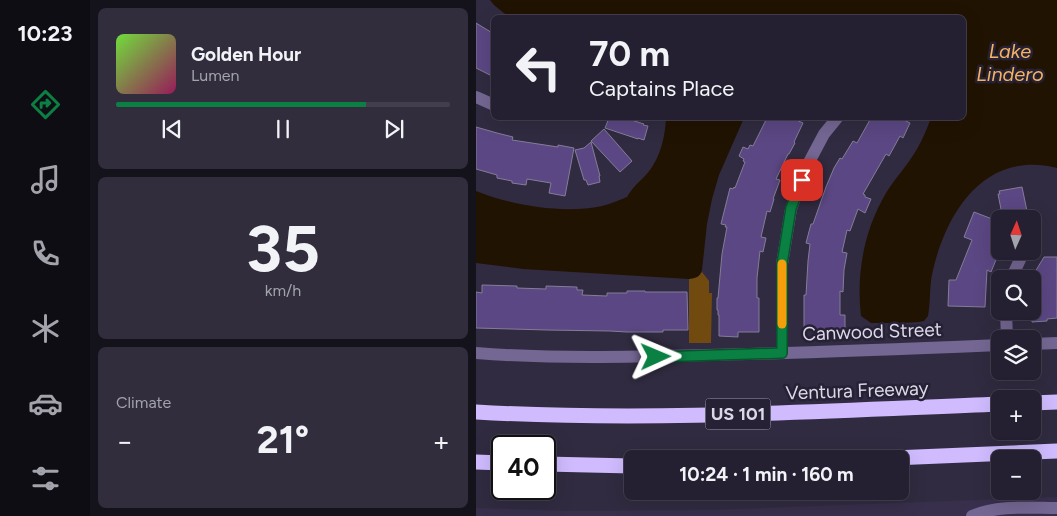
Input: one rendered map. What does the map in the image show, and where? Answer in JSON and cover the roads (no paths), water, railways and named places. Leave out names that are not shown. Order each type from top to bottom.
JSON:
[{"type":"highway","points":[[1041,403],[1057,402]]},
{"type":"highway","name":"Ventura Freeway","points":[[476,412],[538,416],[676,416],[991,404]]},
{"type":"highway","points":[[909,457],[1057,451]]},
{"type":"highway","points":[[476,462],[491,463]]},
{"type":"highway","points":[[556,464],[624,466]]},
{"type":"street","points":[[476,98],[491,104]]},
{"type":"street","points":[[782,353],[782,264],[791,208],[807,166],[824,134],[835,120]]},
{"type":"street","points":[[1041,344],[1057,343]]},
{"type":"street","name":"Canwood Street","points":[[476,353],[513,356],[629,357],[991,345]]},
{"type":"street","points":[[972,516],[988,510],[1008,508],[1057,508]]},
{"type":"water","name":"Lake Lindero","points":[[490,0],[1057,0],[1057,168],[1032,165],[1010,168],[990,177],[974,190],[948,226],[939,248],[930,287],[928,316],[924,321],[919,322],[871,323],[861,316],[860,284],[863,253],[878,207],[890,187],[910,161],[930,120],[966,120],[966,15],[506,15]]},
{"type":"water","points":[[666,120],[743,120],[719,175],[712,199],[702,270],[699,276],[689,279],[523,269],[476,263],[476,191],[506,201],[538,207],[571,209],[602,206],[627,197],[645,176],[658,156]]}]
